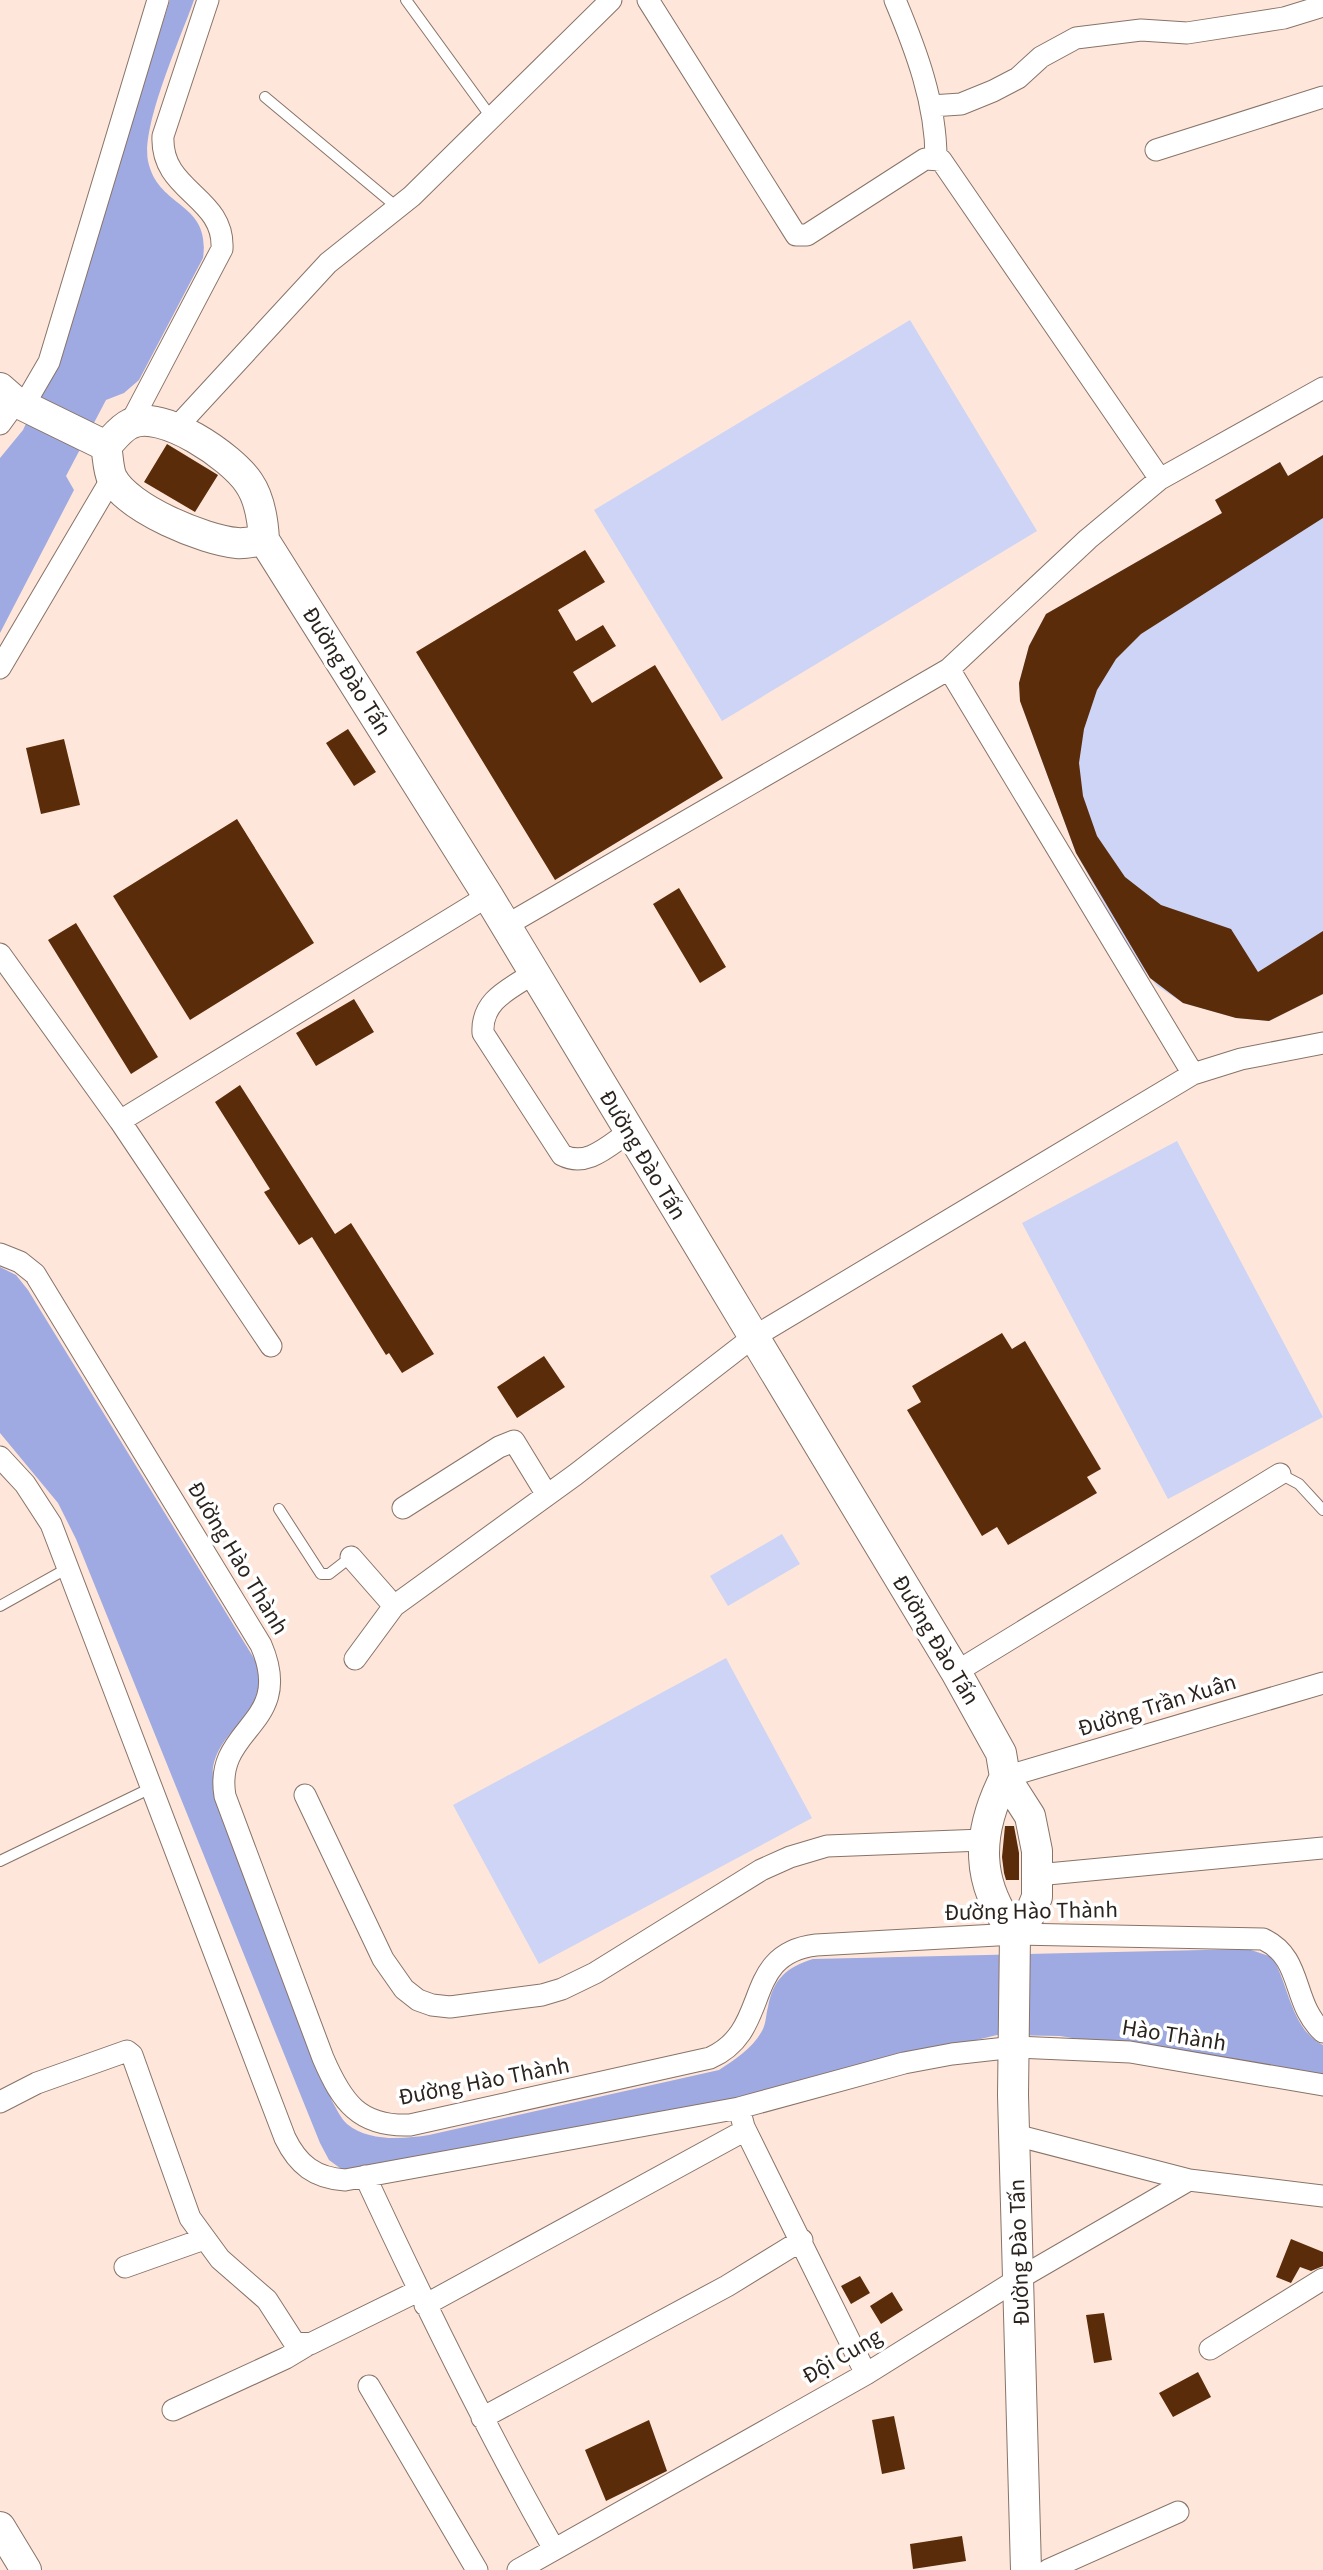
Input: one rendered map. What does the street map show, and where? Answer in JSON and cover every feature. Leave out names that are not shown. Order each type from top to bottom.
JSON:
[{"type":"street","points":[[158,0],[49,362],[14,405],[99,442],[112,478],[130,498],[185,528],[211,538],[239,543],[264,540]]},
{"type":"street","points":[[99,442],[130,424],[222,249],[222,238],[214,216],[174,178],[162,152],[163,136],[208,0]]},
{"type":"street","points":[[176,428],[328,263],[398,208],[611,0]]},
{"type":"street","points":[[648,0],[796,235],[807,234],[925,159],[936,158],[945,164],[1160,479]]},
{"type":"street","points":[[895,0],[921,66],[931,106],[936,158]]},
{"type":"street","points":[[931,106],[961,104],[993,92],[1018,78],[1041,57],[1076,38],[1141,30],[1187,33],[1284,18],[1323,6]]},
{"type":"street","points":[[1156,150],[1323,97]]},
{"type":"street","points":[[505,926],[949,669],[1088,539],[1160,479],[1323,388]]},
{"type":"street","name":"Đường Đào Tấn","points":[[130,424],[154,419],[176,428],[232,463],[251,485],[263,517],[264,540],[488,896],[752,1338],[956,1672],[1001,1753],[1005,1777],[1030,1816],[1037,1851],[1037,1897],[1015,1940],[1016,2135],[1026,2570]]},
{"type":"street","points":[[0,668],[112,478]]},
{"type":"street","points":[[949,669],[1193,1074]]},
{"type":"street","points":[[120,1121],[488,896]]},
{"type":"street","points":[[0,954],[120,1121],[271,1346]]},
{"type":"street","points":[[534,973],[492,1001],[482,1018],[483,1033],[562,1156],[572,1161],[586,1161],[629,1132]]},
{"type":"street","points":[[355,1658],[394,1606],[547,1495],[752,1338],[1193,1074],[1241,1059],[1323,1043]]},
{"type":"street","name":"Đường Hào Thành","points":[[0,1254],[20,1262],[35,1274],[265,1654],[272,1679],[270,1697],[223,1767],[225,1797],[323,2058],[342,2095],[354,2111],[375,2122],[410,2125],[697,2063],[721,2054],[743,2034],[764,1977],[777,1962],[794,1950],[816,1945],[1015,1940],[1263,1939],[1279,1946],[1288,1959],[1306,2009],[1323,2032]]},
{"type":"street","points":[[403,1508],[499,1447],[514,1441],[547,1495]]},
{"type":"street","points":[[0,1457],[44,1510],[291,2151],[299,2161],[318,2175],[345,2180],[741,2118]]},
{"type":"street","points":[[956,1672],[1279,1474]]},
{"type":"street","points":[[351,1557],[394,1606]]},
{"type":"street","name":"Đường Trần Xuân","points":[[1005,1777],[1323,1683]]},
{"type":"street","points":[[1005,1777],[993,1802],[983,1840],[988,1887],[998,1913],[1015,1940]]},
{"type":"street","points":[[305,1795],[393,1974],[418,2000],[450,2007],[542,1995],[579,1982],[761,1870],[809,1850],[827,1846],[983,1840]]},
{"type":"street","points":[[1037,1875],[1323,1848]]},
{"type":"street","name":"Hào Thành","points":[[741,2118],[904,2063],[1015,2041],[1130,2052],[1323,2085]]},
{"type":"street","points":[[0,2102],[37,2083],[127,2051],[132,2055],[184,2204],[204,2239],[220,2259],[267,2300],[294,2342],[306,2346]]},
{"type":"street","points":[[741,2118],[866,2374]]},
{"type":"street","points":[[173,2410],[286,2358],[306,2346],[421,2298],[740,2133],[741,2118]]},
{"type":"street","points":[[1016,2135],[1189,2180],[1317,2199]]},
{"type":"street","points":[[365,2176],[421,2298],[482,2418],[554,2549]]},
{"type":"street","name":"Đội Cung","points":[[518,2570],[866,2374],[1020,2278],[1189,2180]]},
{"type":"street","points":[[125,2267],[204,2239]]},
{"type":"street","points":[[482,2418],[727,2286],[802,2240]]},
{"type":"street","points":[[1210,2349],[1323,2279]]},
{"type":"street","points":[[369,2386],[477,2570]]},
{"type":"street","points":[[1048,2570],[1178,2512]]},
{"type":"street","points":[[0,2527],[26,2570]]},
{"type":"lane","points":[[406,0],[491,117]]},
{"type":"lane","points":[[265,97],[398,208]]},
{"type":"lane","points":[[1279,1474],[1299,1484],[1323,1510]]},
{"type":"lane","points":[[279,1509],[321,1574],[329,1574],[351,1557]]},
{"type":"lane","points":[[0,1606],[68,1568]]},
{"type":"lane","points":[[0,1861],[151,1788]]},
{"type":"shaded area","points":[[910,320],[1037,531],[722,721],[594,510]]},
{"type":"shaded area","points":[[1323,455],[1323,994],[1269,1021],[1236,1018],[1183,1003],[1157,986],[1134,958],[1076,853],[1020,701],[1019,683],[1029,646],[1046,614],[1222,513],[1215,500],[1280,462],[1288,476]]},
{"type":"shaded area","points":[[1177,1141],[1323,1417],[1168,1499],[1022,1223]]},
{"type":"shaded area","points":[[782,1534],[800,1564],[728,1606],[710,1576]]},
{"type":"shaded area","points":[[726,1658],[812,1818],[539,1964],[453,1805]]},
{"type":"water","points":[[170,0],[194,0],[156,104],[147,146],[148,161],[162,188],[192,215],[199,226],[203,239],[203,258],[139,380],[124,393],[106,400],[66,476],[74,490],[0,633],[0,458],[23,430],[51,371]]},
{"type":"water","points":[[0,1267],[16,1275],[28,1290],[255,1660],[260,1678],[258,1692],[253,1705],[218,1752],[213,1767],[214,1789],[332,2101],[345,2122],[356,2130],[386,2138],[429,2135],[719,2070],[755,2041],[764,2027],[773,1989],[783,1976],[796,1966],[813,1959],[1248,1949],[1272,1957],[1297,2018],[1312,2038],[1323,2045],[1323,2079],[1060,2036],[997,2035],[737,2098],[344,2171],[329,2160],[320,2143],[76,1539],[58,1503],[0,1433]]},
{"type":"building","points":[[167,444],[218,475],[195,512],[144,482]]},
{"type":"building","points":[[1323,455],[1323,518],[1141,634],[1116,659],[1097,690],[1084,729],[1079,763],[1083,796],[1097,836],[1125,877],[1161,905],[1231,929],[1258,972],[1323,931],[1323,994],[1269,1021],[1236,1018],[1183,1003],[1150,978],[1076,853],[1020,701],[1019,683],[1029,646],[1046,614],[1222,513],[1215,500],[1280,462],[1288,476]]},
{"type":"building","points":[[585,550],[605,582],[558,610],[576,641],[603,625],[616,646],[573,672],[592,703],[655,665],[723,778],[555,880],[416,652]]},
{"type":"building","points":[[348,729],[376,772],[354,786],[326,743]]},
{"type":"building","points":[[64,739],[80,805],[41,814],[26,748]]},
{"type":"building","points":[[237,819],[314,943],[190,1020],[113,896]]},
{"type":"building","points":[[679,888],[726,967],[700,983],[653,904]]},
{"type":"building","points":[[76,923],[158,1057],[131,1074],[48,940]]},
{"type":"building","points":[[354,999],[374,1032],[316,1066],[296,1033]]},
{"type":"building","points":[[240,1085],[335,1234],[351,1223],[434,1354],[402,1373],[389,1353],[386,1355],[312,1237],[299,1245],[264,1192],[270,1189],[215,1102]]},
{"type":"building","points":[[1002,1333],[1012,1349],[1025,1341],[1101,1469],[1087,1477],[1097,1493],[1008,1545],[997,1527],[982,1536],[907,1410],[921,1402],[912,1386]]},
{"type":"building","points":[[544,1356],[565,1387],[517,1418],[497,1387]]},
{"type":"building","points":[[1005,1826],[1014,1826],[1019,1853],[1019,1880],[1006,1880],[1004,1873],[1002,1857]]},
{"type":"building","points":[[1291,2239],[1323,2252],[1323,2266],[1311,2271],[1300,2267],[1291,2283],[1276,2277]]},
{"type":"building","points":[[860,2276],[870,2293],[851,2304],[841,2286]]},
{"type":"building","points":[[892,2292],[903,2310],[881,2324],[870,2306]]},
{"type":"building","points":[[1104,2313],[1112,2360],[1094,2363],[1086,2315]]},
{"type":"building","points":[[1198,2372],[1211,2397],[1173,2417],[1159,2393]]},
{"type":"building","points":[[894,2416],[905,2469],[882,2474],[872,2420]]},
{"type":"building","points":[[649,2420],[667,2471],[606,2501],[585,2450]]},
{"type":"building","points":[[962,2536],[966,2561],[913,2569],[910,2544]]}]
